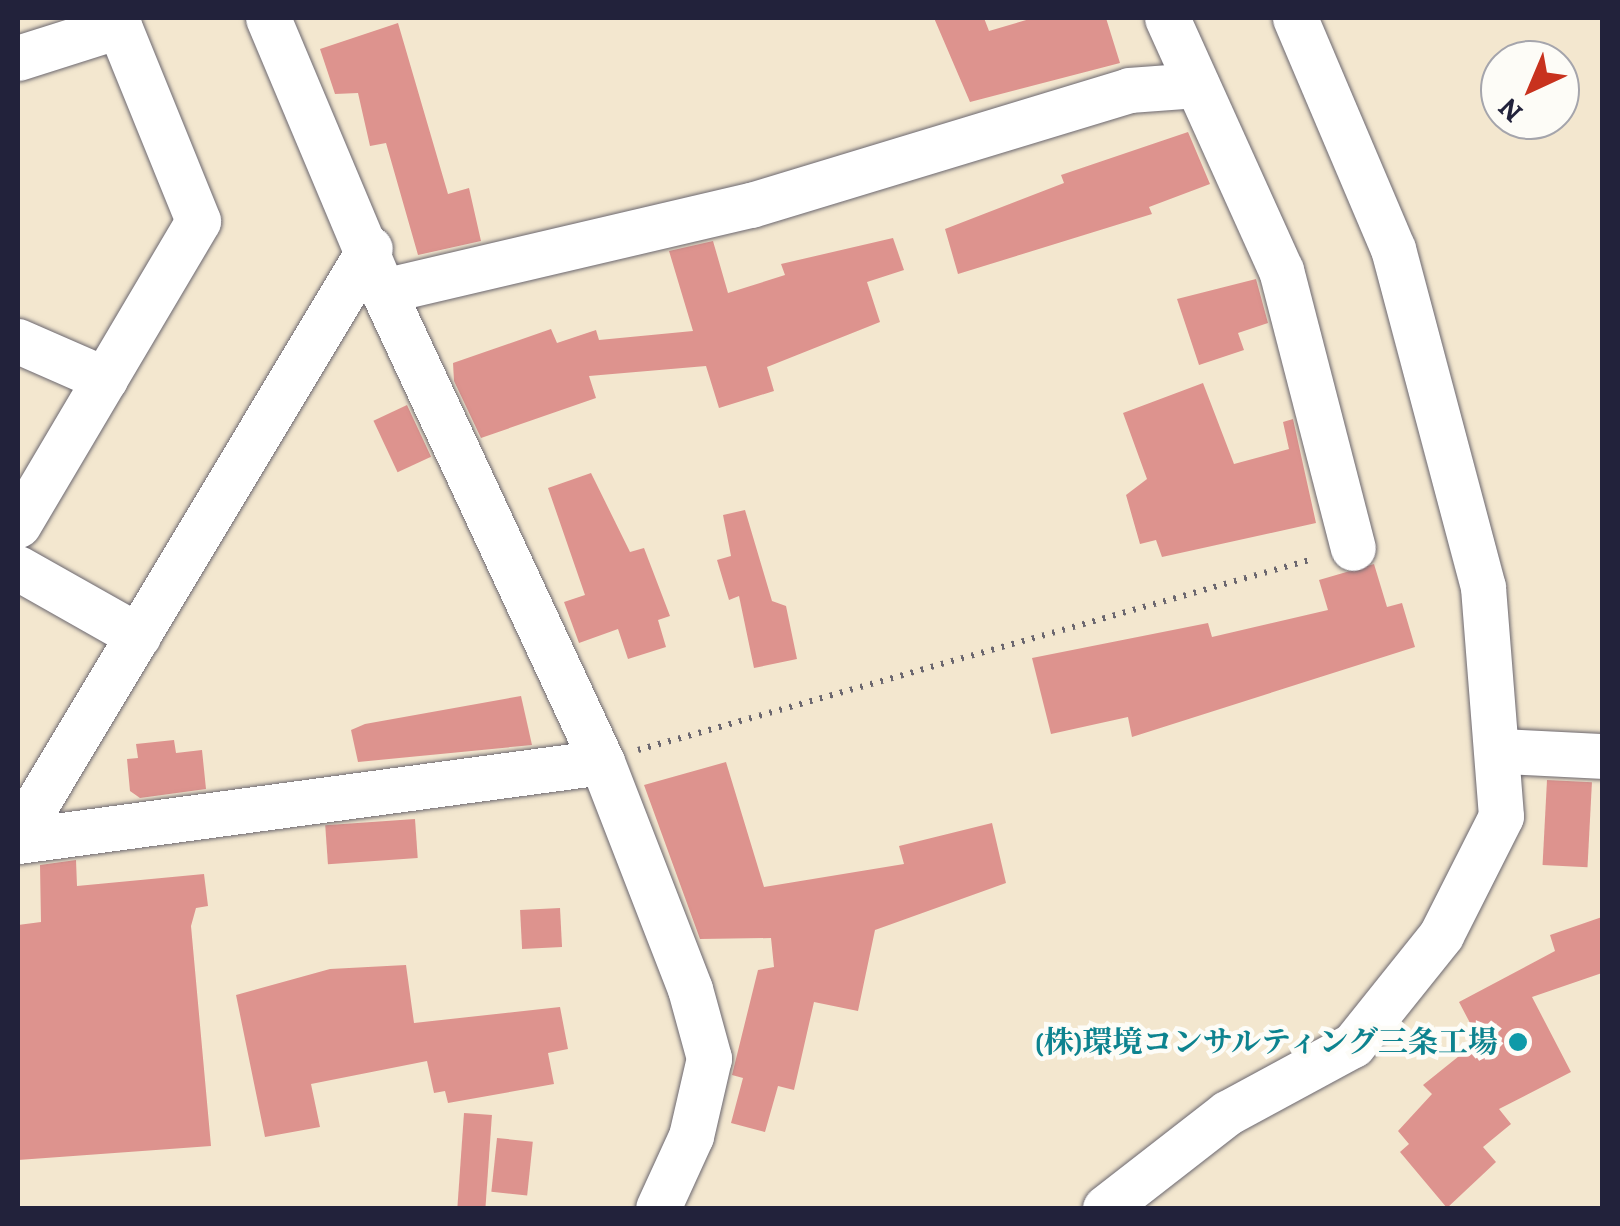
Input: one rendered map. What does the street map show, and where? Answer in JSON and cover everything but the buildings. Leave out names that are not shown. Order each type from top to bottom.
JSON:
[{"type":"street","points":[[268,18],[370,248],[382,291],[602,762],[709,1058],[691,1136],[658,1208]]},
{"type":"street","points":[[1167,18],[1281,270],[1353,548]]},
{"type":"street","points":[[1104,1208],[1227,1112],[1353,1045],[1449,918],[1501,816],[1503,751],[1484,586],[1393,250],[1295,18]]},
{"type":"street","points":[[18,58],[119,26],[198,221],[18,526]]},
{"type":"street","points":[[382,291],[751,205],[1129,90],[1196,86]]},
{"type":"street","points":[[18,838],[370,248]]},
{"type":"street","points":[[18,340],[105,379]]},
{"type":"street","points":[[18,568],[138,636]]},
{"type":"street","points":[[1503,751],[1602,756]]},
{"type":"street","points":[[18,838],[602,762]]},
{"type":"path","points":[[602,762],[1353,548]]},
{"type":"place","name":"(株)環境コンサルティング三条工場","points":[[1518,1042]]}]
